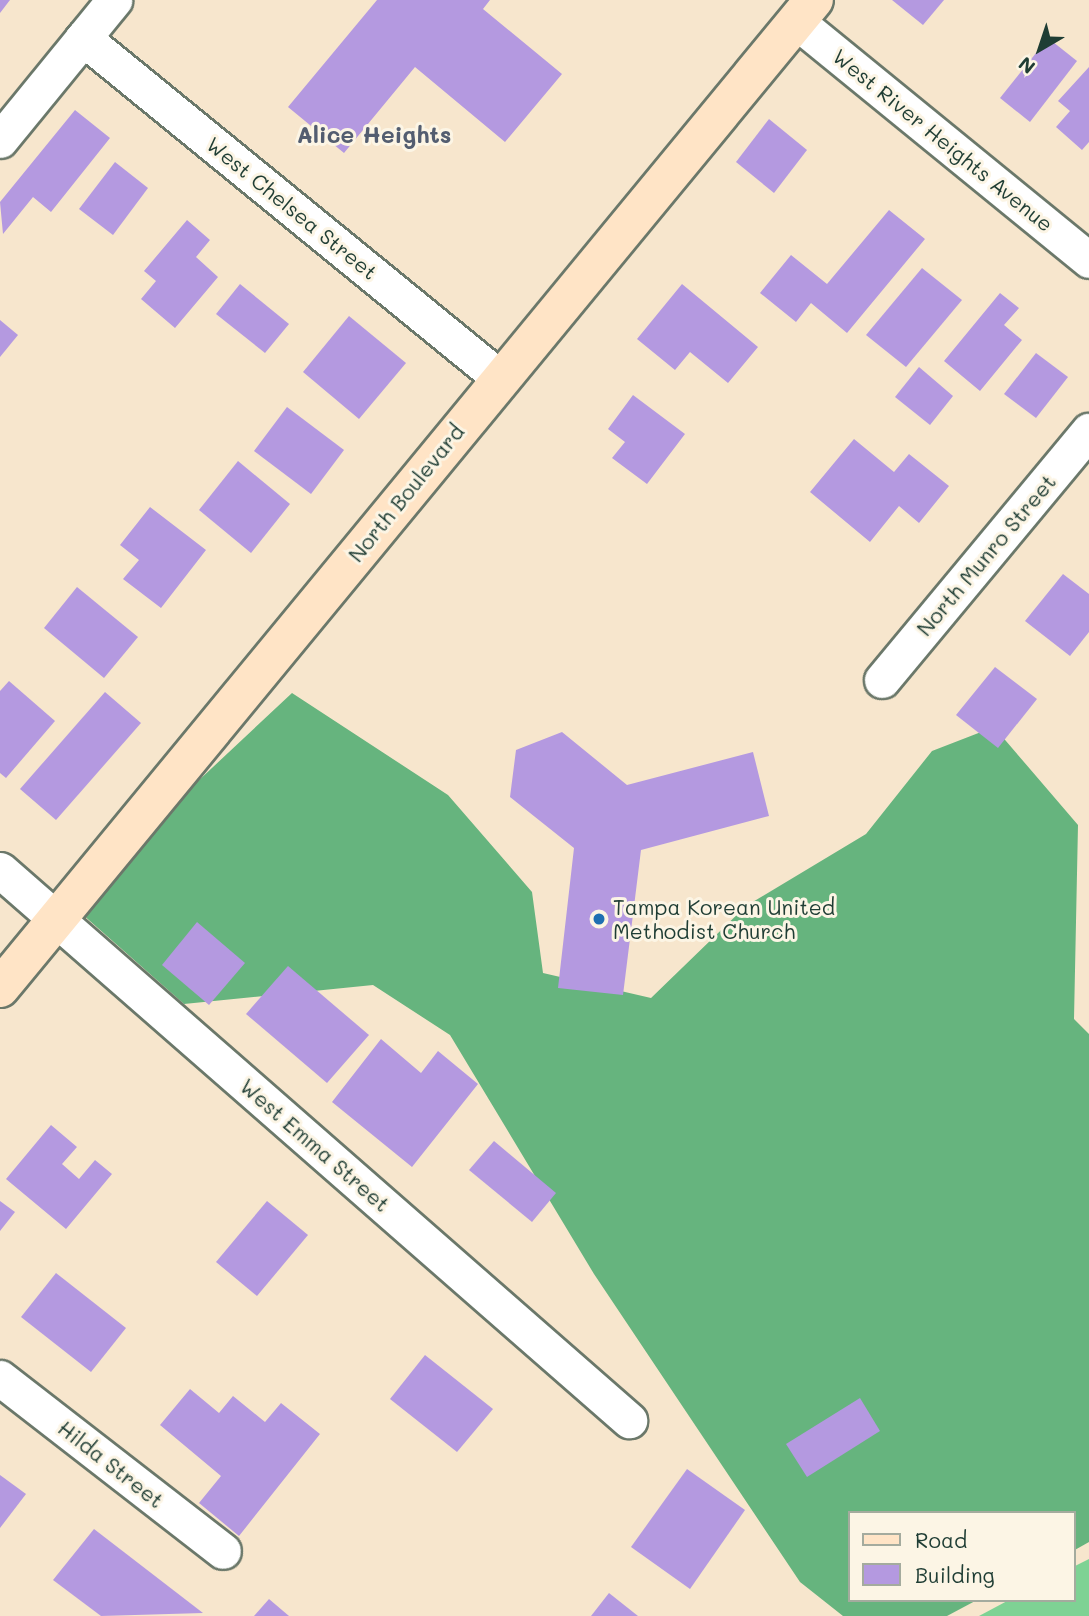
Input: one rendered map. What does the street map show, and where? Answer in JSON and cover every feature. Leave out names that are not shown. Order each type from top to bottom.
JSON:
[{"type":"street","points":[[0,141],[114,0]]},
{"type":"street","name":"West River Heights Avenue","points":[[805,11],[1089,260]]},
{"type":"street","name":"North Boulevard","points":[[0,988],[805,11]]},
{"type":"street","name":"West Chelsea Street","points":[[83,38],[500,379]]},
{"type":"street","name":"North Munro Street","points":[[882,680],[1089,431]]},
{"type":"street","name":"West Emma Street","points":[[0,870],[629,1420]]},
{"type":"street","name":"Hilda Street","points":[[0,1378],[223,1550]]},
{"type":"green space","points":[[292,693],[448,795],[532,892],[543,973],[651,998],[746,906],[866,834],[932,751],[994,727],[1078,825],[1074,1019],[1089,1034],[1089,1542],[1075,1550],[1075,1511],[848,1511],[848,1602],[973,1602],[947,1616],[843,1616],[800,1582],[594,1274],[450,1035],[373,985],[184,1004],[82,914],[165,812]]},
{"type":"green space","points":[[1089,1559],[1089,1616],[979,1616],[1005,1602],[1075,1602],[1075,1566]]},
{"type":"building","points":[[0,0],[10,0],[0,13]]},
{"type":"building","points":[[377,0],[490,0],[483,9],[562,74],[505,142],[415,67],[344,153],[288,107]]},
{"type":"building","points":[[892,0],[944,0],[923,25]]},
{"type":"building","points":[[1048,38],[1077,61],[1030,122],[1000,98]]},
{"type":"building","points":[[1089,67],[1089,142],[1082,150],[1056,127],[1070,111],[1058,101]]},
{"type":"building","points":[[75,110],[110,138],[51,212],[33,197],[3,234],[0,202]]},
{"type":"building","points":[[769,119],[807,150],[774,193],[736,162]]},
{"type":"building","points":[[115,162],[148,188],[113,235],[79,209]]},
{"type":"building","points":[[889,210],[925,239],[847,333],[811,303],[796,322],[760,293],[791,255],[827,284]]},
{"type":"building","points":[[187,220],[210,240],[196,257],[218,277],[175,328],[141,299],[156,281],[144,271]]},
{"type":"building","points":[[922,268],[962,300],[906,367],[866,335]]},
{"type":"building","points":[[240,284],[289,324],[265,353],[216,314]]},
{"type":"building","points":[[682,284],[758,347],[728,383],[690,352],[675,370],[637,339]]},
{"type":"building","points":[[1000,293],[1019,308],[1004,325],[1022,340],[980,391],[944,361]]},
{"type":"building","points":[[349,316],[406,363],[359,419],[303,372]]},
{"type":"building","points":[[0,320],[18,335],[0,357]]},
{"type":"building","points":[[1036,353],[1068,377],[1036,418],[1004,394]]},
{"type":"building","points":[[919,367],[953,396],[930,425],[895,397]]},
{"type":"building","points":[[633,395],[685,434],[647,484],[612,458],[625,442],[608,429]]},
{"type":"building","points":[[287,407],[344,450],[311,494],[254,451]]},
{"type":"building","points":[[854,439],[894,472],[909,454],[949,486],[919,523],[899,506],[870,542],[810,492]]},
{"type":"building","points":[[238,461],[290,504],[251,553],[199,510]]},
{"type":"building","points":[[150,507],[206,550],[161,608],[123,579],[139,560],[120,545]]},
{"type":"building","points":[[1063,574],[1089,594],[1089,632],[1070,656],[1025,621]]},
{"type":"building","points":[[77,587],[138,637],[104,678],[44,628]]},
{"type":"building","points":[[995,667],[1037,699],[998,748],[956,715]]},
{"type":"building","points":[[9,681],[55,721],[6,778],[0,773],[0,691]]},
{"type":"building","points":[[105,692],[141,723],[56,820],[20,789]]},
{"type":"building","name":"Tampa Korean United Methodist Church","points":[[562,732],[627,785],[753,752],[769,816],[641,850],[623,995],[558,988],[574,848],[510,797],[516,750]]},
{"type":"building","points":[[197,922],[245,963],[209,1005],[162,965]]},
{"type":"building","points":[[288,966],[369,1035],[327,1083],[246,1014]]},
{"type":"building","points":[[381,1039],[421,1073],[438,1051],[478,1084],[412,1167],[332,1102]]},
{"type":"building","points":[[51,1125],[77,1147],[62,1164],[79,1179],[95,1160],[112,1174],[66,1229],[6,1179]]},
{"type":"building","points":[[494,1141],[556,1193],[532,1222],[469,1170]]},
{"type":"building","points":[[0,1201],[15,1212],[0,1231]]},
{"type":"building","points":[[267,1201],[308,1235],[257,1296],[216,1262]]},
{"type":"building","points":[[56,1273],[126,1328],[91,1372],[21,1317]]},
{"type":"building","points":[[425,1355],[493,1409],[457,1452],[390,1399]]},
{"type":"building","points":[[190,1389],[219,1413],[233,1396],[265,1422],[281,1403],[320,1434],[239,1536],[199,1503],[221,1476],[160,1425]]},
{"type":"building","points":[[860,1398],[880,1431],[807,1477],[786,1444]]},
{"type":"building","points":[[687,1469],[745,1510],[690,1589],[631,1547]]},
{"type":"building","points":[[0,1475],[26,1494],[0,1528]]},
{"type":"building","points":[[94,1529],[203,1613],[101,1616],[53,1580]]},
{"type":"building","points":[[609,1593],[638,1616],[591,1616]]},
{"type":"building","points":[[269,1599],[289,1616],[254,1616]]},
{"type":"place","name":"Tampa Korean United Methodist Church","points":[[599,919]]},
{"type":"district","name":"Alice Heights","points":[[374,134]]}]
